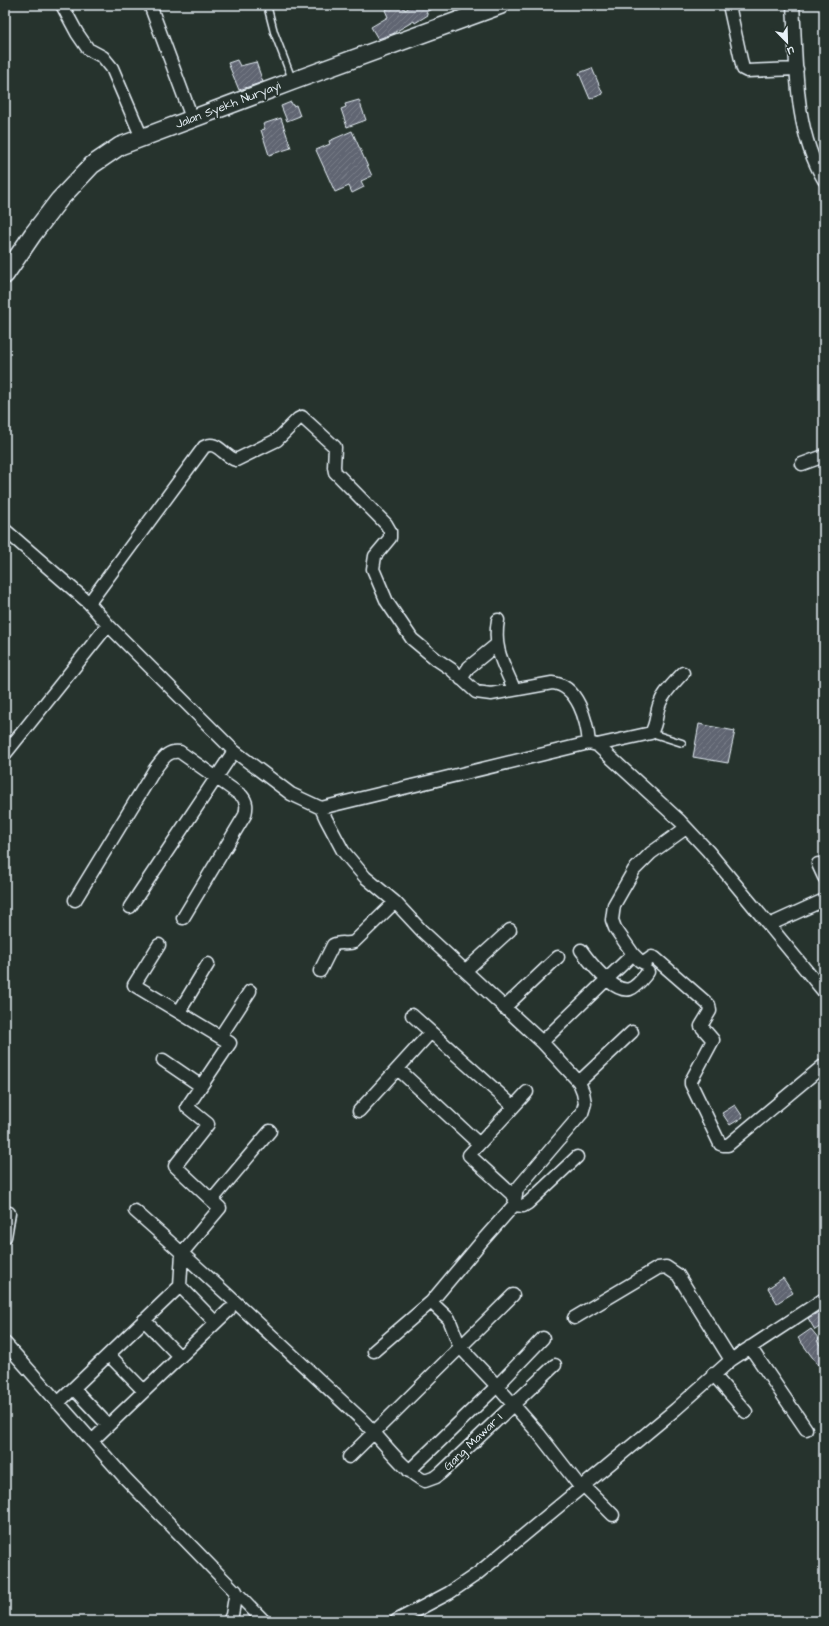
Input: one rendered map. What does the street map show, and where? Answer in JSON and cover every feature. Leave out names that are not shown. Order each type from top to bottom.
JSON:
[{"type":"main road","name":"Jalan Syekh Nuryayi","points":[[5,274],[32,234],[59,200],[92,165],[120,146],[293,80],[501,5]]},
{"type":"street","points":[[62,5],[76,34],[88,49],[103,57],[112,68],[142,138]]},
{"type":"street","points":[[150,5],[192,118]]},
{"type":"street","points":[[728,5],[743,69],[746,71],[797,70]]},
{"type":"street","points":[[793,5],[799,104],[804,134],[816,167],[824,180]]},
{"type":"street","points":[[89,603],[204,447],[209,444],[215,445],[231,459],[236,460],[278,440],[298,419],[302,417],[334,447],[335,472],[386,524],[390,531],[390,538],[375,556],[373,569],[387,602],[412,639],[436,659],[451,669],[476,692],[482,694],[552,682],[561,683],[567,687],[583,714],[593,744],[686,828],[708,851],[824,992]]},
{"type":"street","points":[[802,464],[824,456]]},
{"type":"street","points":[[5,530],[89,603],[234,751],[291,794],[322,808],[593,744],[650,733],[656,725],[659,705],[663,697],[683,673]]},
{"type":"street","points":[[498,620],[495,634],[496,644],[514,689]]},
{"type":"street","points":[[5,754],[108,624]]},
{"type":"street","points":[[461,679],[469,667],[496,644]]},
{"type":"street","points":[[75,900],[155,769],[168,753],[173,751],[180,752],[242,796],[247,807],[245,814],[183,918]]},
{"type":"street","points":[[130,907],[234,751]]},
{"type":"street","points":[[322,808],[343,852],[369,880],[395,902],[422,931],[542,1042],[578,1082],[583,1092],[585,1103],[582,1113],[517,1189],[514,1201],[431,1302],[374,1351]]},
{"type":"street","points":[[686,828],[651,853],[634,870],[614,905],[612,920],[633,954],[642,963],[652,957],[655,958],[709,1005],[710,1011],[701,1026],[713,1040],[691,1081],[691,1084],[720,1144],[728,1144],[824,1065]]},
{"type":"street","points":[[818,864],[824,877]]},
{"type":"street","points":[[769,925],[824,900]]},
{"type":"street","points":[[320,971],[333,945],[341,942],[350,944],[354,942],[395,902]]},
{"type":"street","points":[[465,971],[510,930]]},
{"type":"street","points":[[58,1403],[180,1286],[182,1253],[220,1208],[175,1166],[208,1124],[187,1106],[230,1043],[134,985],[159,945]]},
{"type":"street","points":[[581,950],[598,971],[618,988],[629,989],[637,984],[648,972]]},
{"type":"street","points":[[542,1042],[633,954]]},
{"type":"street","points":[[504,1008],[558,957]]},
{"type":"street","points":[[179,1012],[208,964]]},
{"type":"street","points":[[220,1037],[250,991]]},
{"type":"street","points":[[412,1015],[513,1106]]},
{"type":"street","points":[[360,1111],[431,1032]]},
{"type":"street","points":[[578,1082],[632,1032]]},
{"type":"street","points":[[163,1060],[201,1086]]},
{"type":"street","points":[[398,1069],[479,1144]]},
{"type":"street","points":[[527,1092],[469,1155],[514,1201],[523,1206],[577,1157]]},
{"type":"street","points":[[212,1200],[270,1131]]},
{"type":"street","points":[[134,1211],[182,1253],[374,1431],[409,1471],[497,1386],[543,1338]]},
{"type":"street","points":[[5,1237],[9,1213]]},
{"type":"street","points":[[574,1318],[658,1268],[666,1267],[678,1275],[731,1360]]},
{"type":"street","points":[[180,1286],[213,1320]]},
{"type":"street","points":[[349,1457],[513,1295]]},
{"type":"street","points":[[396,1621],[449,1593],[477,1574],[676,1409],[713,1374],[750,1347],[824,1299]]},
{"type":"street","points":[[431,1302],[449,1319],[460,1347],[513,1404],[582,1487],[613,1515]]},
{"type":"street","points":[[92,1441],[229,1310]]},
{"type":"street","points":[[144,1320],[178,1355]]},
{"type":"street","points":[[5,1342],[136,1490],[264,1621]]},
{"type":"street","points":[[750,1347],[806,1429]]},
{"type":"street","points":[[109,1355],[142,1389]]},
{"type":"street","name":"Gang Mawar I","points":[[409,1471],[425,1480],[431,1479],[441,1473],[556,1365]]},
{"type":"street","points":[[713,1374],[746,1412]]},
{"type":"street","points":[[74,1389],[106,1422]]},
{"type":"street","points":[[229,1621],[232,1615],[236,1591]]},
{"type":"lane","points":[[267,5],[274,32],[293,80]]},
{"type":"lane","points":[[650,733],[682,743]]},
{"type":"building","points":[[394,5],[402,5],[405,10],[413,5],[439,5],[426,12],[428,15],[415,23],[414,21],[395,33],[378,39],[371,27],[388,17],[385,10]]},
{"type":"building","points":[[237,60],[240,66],[256,62],[263,82],[239,90],[228,63]]},
{"type":"building","points":[[592,68],[603,94],[590,99],[579,73]]},
{"type":"building","points":[[359,100],[366,120],[347,127],[341,109],[346,107],[345,104]]},
{"type":"building","points":[[291,102],[293,106],[296,105],[300,116],[287,121],[281,106]]},
{"type":"building","points":[[281,118],[291,148],[269,155],[261,130],[265,129],[263,124]]},
{"type":"building","points":[[352,131],[372,176],[361,181],[364,187],[352,193],[349,186],[335,192],[316,150],[330,144],[329,141]]},
{"type":"building","points":[[699,724],[735,731],[728,763],[693,757]]},
{"type":"building","points":[[735,1105],[743,1117],[730,1125],[722,1113]]},
{"type":"building","points":[[783,1278],[793,1293],[777,1303],[768,1288]]},
{"type":"building","points":[[824,1309],[824,1324],[815,1330],[808,1318]]},
{"type":"building","points":[[811,1329],[819,1339],[817,1341],[824,1350],[824,1360],[818,1365],[798,1338]]}]
